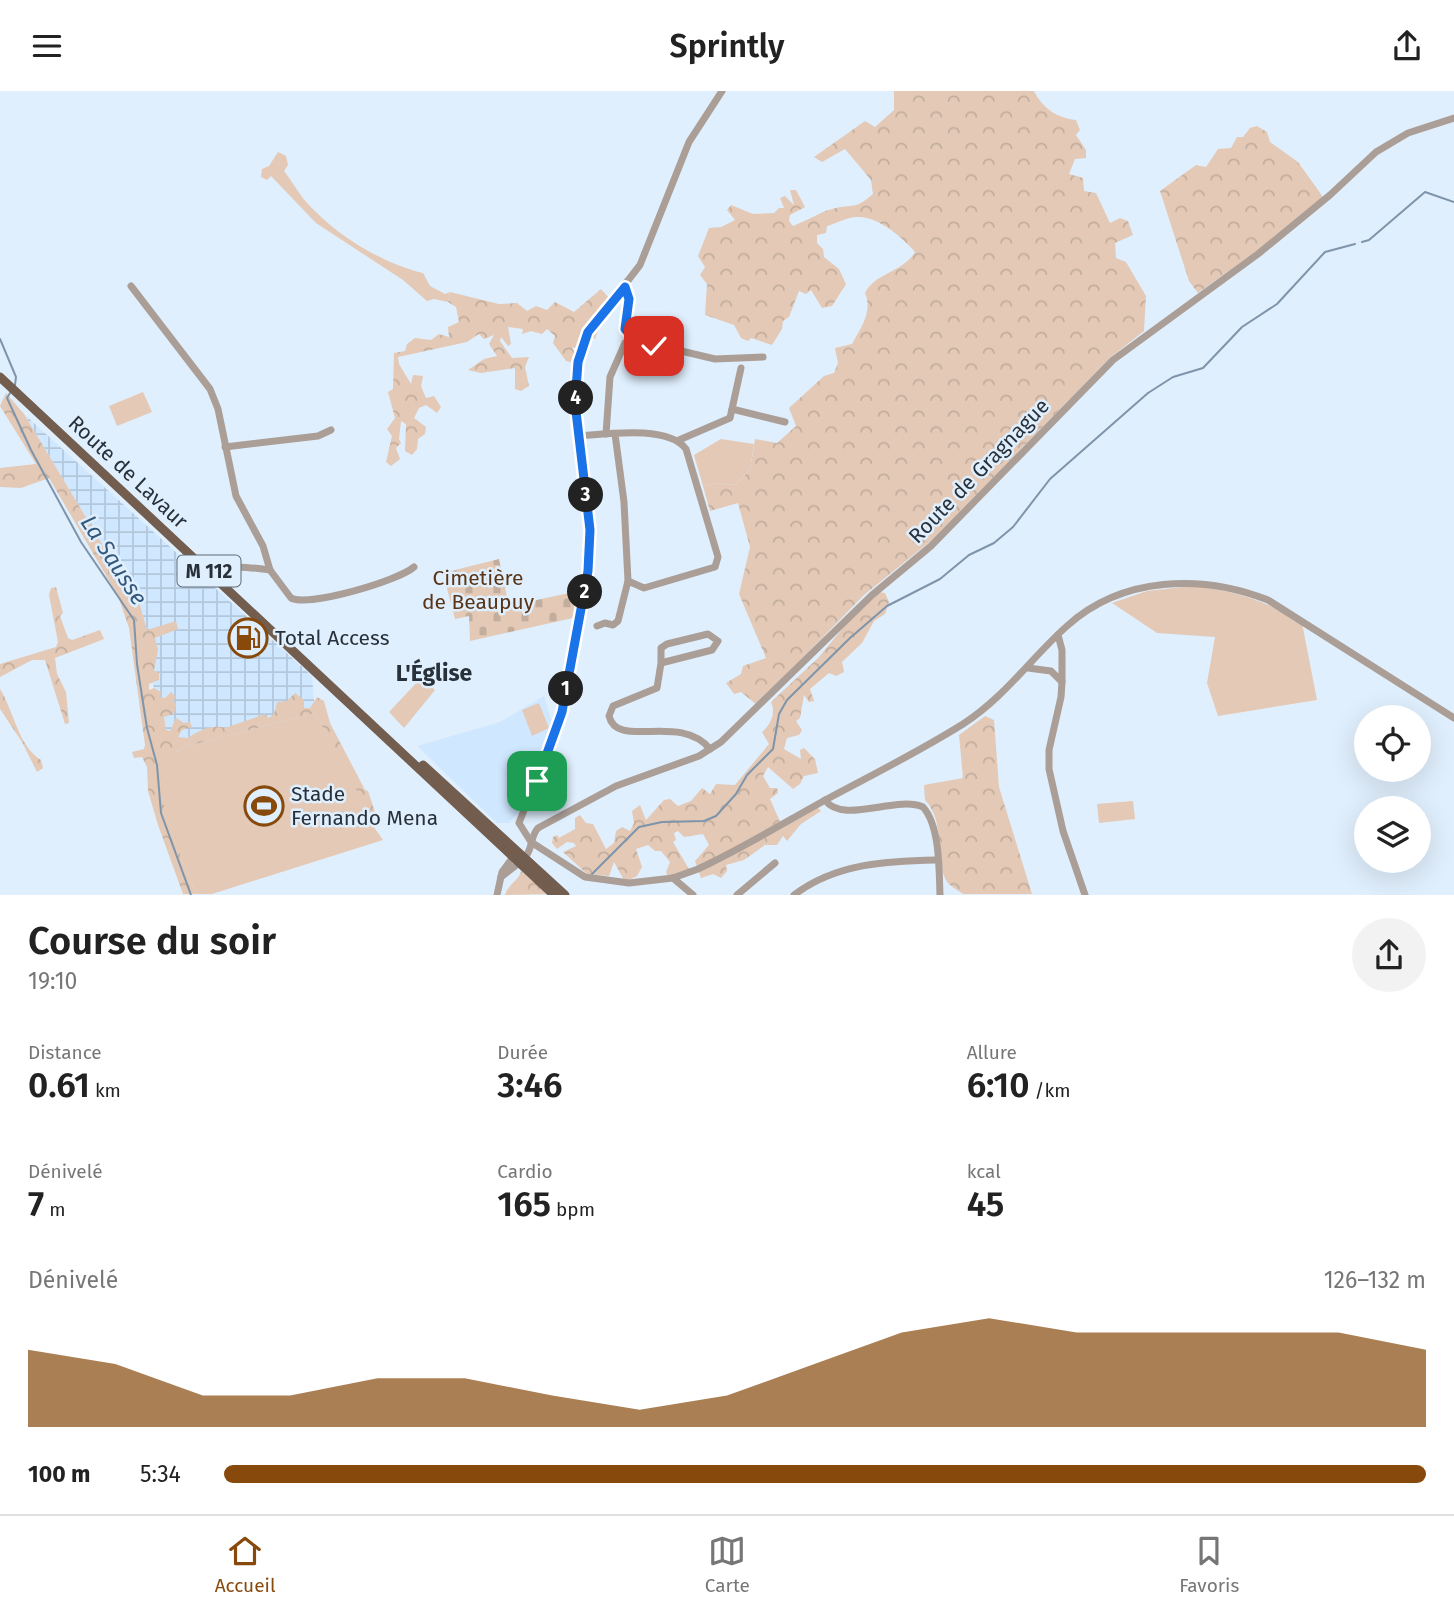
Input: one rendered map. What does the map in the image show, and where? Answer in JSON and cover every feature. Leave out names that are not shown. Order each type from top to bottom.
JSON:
[{"type":"main road","name":"Route de Lavaur","points":[[0,377],[402,750],[565,894]]},
{"type":"main road","name":"Route de Lavaur","points":[[519,856],[554,894]]},
{"type":"street","points":[[722,91],[689,142],[646,253],[625,287],[588,332],[580,350],[575,403],[590,530],[588,571],[562,712],[519,823],[531,842],[584,877],[629,883],[673,877],[728,855],[971,718],[1002,695],[1058,635],[1093,608],[1128,592],[1177,583],[1226,587],[1282,607],[1454,718]]},
{"type":"street","name":"Route de Gragnague","points":[[497,894],[501,877],[531,842],[538,828],[617,786],[690,760],[710,749],[779,688],[872,595],[932,546],[1113,360],[1278,238],[1376,152],[1408,133],[1454,118]]},
{"type":"street","points":[[131,286],[210,389],[236,496],[263,546],[270,570],[291,598],[300,601],[396,578],[414,567]]},
{"type":"street","points":[[625,287],[629,299],[624,324],[627,333],[635,340],[715,359],[763,357]]},
{"type":"street","points":[[606,434],[610,376],[625,344]]},
{"type":"street","points":[[579,436],[663,435],[679,440],[721,423],[730,418],[741,368]]},
{"type":"street","points":[[732,409],[785,422]]},
{"type":"street","points":[[225,447],[318,436],[331,430]]},
{"type":"street","points":[[597,626],[605,623],[613,625],[618,621],[628,580],[624,502],[615,434]]},
{"type":"street","points":[[628,580],[644,588],[710,569],[717,563],[718,557],[690,461],[679,440]]},
{"type":"street","points":[[213,574],[221,569],[242,567],[270,570]]},
{"type":"street","points":[[661,663],[712,650],[718,641],[708,634],[662,648],[661,663],[660,683],[654,691],[613,706],[609,716],[613,726],[628,732],[658,729],[692,735],[710,749]]},
{"type":"street","points":[[1058,635],[1062,650],[1062,698],[1049,750],[1051,782],[1063,831],[1085,894]]},
{"type":"street","points":[[1028,668],[1051,671],[1062,682]]},
{"type":"street","points":[[825,800],[832,807],[843,811],[891,805],[923,807],[932,826],[940,894]]},
{"type":"street","points":[[794,894],[805,891],[828,876],[863,865],[937,860]]},
{"type":"street","points":[[737,894],[775,863]]},
{"type":"street","points":[[673,877],[693,894]]},
{"type":"shaded area","points":[[24,414],[312,676],[315,713],[161,753],[147,630],[135,588],[105,549]]},
{"type":"shaded area","points":[[544,696],[553,726],[532,775],[525,775],[515,785],[515,802],[521,809],[509,823],[497,823],[417,746],[500,722]]},
{"type":"green space","points":[[894,91],[1034,91],[1051,111],[1076,120],[1080,130],[1076,135],[1086,150],[1086,158],[1075,159],[1069,174],[1083,178],[1084,191],[1096,193],[1110,223],[1120,218],[1128,221],[1133,235],[1115,243],[1116,258],[1126,262],[1146,296],[1144,331],[1111,357],[932,540],[864,595],[757,705],[741,692],[734,694],[726,683],[741,674],[743,666],[766,658],[739,594],[750,547],[738,503],[710,511],[703,486],[717,483],[735,485],[750,470],[755,439],[777,443],[796,426],[789,408],[824,376],[834,373],[838,363],[835,348],[852,344],[865,319],[868,306],[865,293],[875,281],[904,264],[915,252],[890,229],[867,218],[851,218],[827,226],[826,233],[817,235],[817,243],[823,249],[824,257],[839,269],[846,284],[832,306],[822,308],[811,290],[806,294],[799,291],[789,317],[783,321],[782,329],[772,345],[751,338],[748,341],[741,338],[734,325],[705,315],[707,284],[700,275],[705,267],[698,256],[709,228],[721,227],[735,220],[727,210],[731,205],[753,214],[774,213],[779,208],[784,208],[780,198],[785,196],[794,205],[790,190],[796,190],[805,207],[790,215],[789,221],[793,226],[831,209],[859,204],[873,194],[871,180],[845,149],[822,162],[814,157],[865,121],[875,127],[894,110]]},
{"type":"green space","points":[[1257,126],[1267,132],[1270,142],[1298,162],[1323,197],[1268,243],[1198,293],[1189,281],[1160,191],[1196,165],[1206,167],[1218,149],[1231,148],[1237,137],[1243,137],[1250,128]]},
{"type":"green space","points":[[278,152],[286,156],[288,165],[284,171],[304,199],[331,226],[375,255],[423,273],[430,286],[445,294],[450,292],[448,302],[434,299],[427,301],[403,280],[316,223],[271,176],[267,180],[261,177],[262,169],[269,166]]},
{"type":"green space","points":[[601,289],[610,299],[591,319],[600,325],[595,339],[585,334],[578,347],[572,348],[575,363],[566,361],[553,343],[555,336],[547,329],[542,334],[531,331],[522,334],[523,329],[508,327],[511,344],[508,346],[501,337],[500,341],[512,358],[529,357],[525,367],[529,386],[521,391],[515,389],[515,368],[481,373],[468,370],[484,359],[497,356],[489,344],[494,335],[484,339],[479,334],[467,342],[398,357],[399,364],[411,384],[413,375],[423,376],[421,386],[426,398],[434,396],[441,407],[437,413],[426,405],[419,408],[414,418],[426,427],[425,434],[418,439],[417,449],[412,455],[405,451],[406,424],[401,421],[401,443],[396,448],[400,459],[391,466],[386,462],[392,436],[387,429],[395,418],[388,392],[393,389],[394,353],[405,351],[407,344],[415,338],[431,340],[439,334],[449,337],[448,327],[459,322],[456,307],[448,302],[450,292],[499,304],[517,303],[527,311],[536,306],[547,310],[555,302],[574,312]]},
{"type":"green space","points":[[143,392],[152,412],[117,426],[109,406]]},
{"type":"green space","points":[[6,393],[24,414],[105,549],[135,588],[147,630],[176,621],[178,629],[155,638],[158,650],[154,670],[159,673],[159,680],[149,684],[149,690],[154,688],[161,692],[160,697],[165,698],[171,692],[176,697],[173,701],[176,704],[174,714],[164,717],[166,730],[170,731],[176,718],[184,723],[190,722],[192,727],[182,730],[178,737],[188,738],[205,729],[225,728],[265,714],[269,718],[274,714],[277,702],[287,701],[295,693],[304,700],[304,708],[310,708],[317,697],[324,701],[330,723],[365,790],[368,791],[375,812],[364,813],[362,800],[315,713],[184,747],[174,753],[162,753],[160,770],[164,806],[196,894],[183,894],[148,791],[147,767],[142,757],[134,758],[132,752],[144,749],[145,745],[129,628],[118,596],[49,478],[21,488],[0,487],[0,468],[36,464],[0,406]]},
{"type":"green space","points":[[721,439],[754,444],[750,470],[735,485],[717,483],[703,486],[694,455]]},
{"type":"green space","name":"Cimetière de Beaupuy","points":[[499,559],[509,606],[578,591],[573,618],[470,641],[469,616],[455,619],[443,573]]},
{"type":"green space","points":[[1192,586],[1222,590],[1249,598],[1302,623],[1317,700],[1218,716],[1207,683],[1215,637],[1157,633],[1112,603],[1147,591]]},
{"type":"green space","points":[[56,587],[63,613],[60,616],[68,638],[72,640],[100,630],[104,639],[55,658],[57,674],[66,692],[69,723],[65,724],[45,660],[32,660],[0,677],[0,664],[56,647],[58,642],[49,595],[51,588]]},
{"type":"green space","points":[[878,592],[885,593],[889,602],[885,614],[874,621],[862,643],[842,662],[844,672],[836,676],[829,673],[810,689],[814,701],[809,702],[804,695],[800,718],[796,721],[802,730],[799,735],[787,738],[784,749],[801,759],[800,750],[804,748],[815,759],[818,773],[804,776],[800,784],[793,789],[768,767],[763,776],[770,788],[777,788],[778,793],[770,799],[782,826],[817,807],[821,811],[801,824],[787,841],[783,836],[777,845],[765,845],[744,860],[726,865],[727,871],[721,878],[713,874],[701,878],[695,861],[709,845],[703,834],[684,837],[678,831],[674,833],[676,840],[673,842],[689,869],[668,877],[666,872],[670,862],[661,851],[655,851],[648,845],[636,849],[642,867],[637,876],[625,882],[614,862],[609,876],[587,874],[563,852],[576,846],[574,843],[567,842],[557,849],[552,843],[553,837],[557,835],[559,838],[575,829],[575,818],[580,815],[586,823],[593,824],[606,849],[614,843],[616,831],[622,827],[630,831],[634,823],[632,811],[640,805],[646,820],[664,800],[670,799],[678,806],[691,801],[702,788],[710,794],[716,784],[735,785],[769,744],[762,732],[772,718],[771,702],[818,658],[868,598]]},
{"type":"green space","points":[[421,678],[435,690],[404,728],[389,712]]},
{"type":"green space","points":[[0,689],[27,746],[41,760],[43,768],[37,772],[22,742],[0,709]]},
{"type":"green space","points":[[539,703],[549,728],[532,736],[522,710]]},
{"type":"green space","name":"Stade Fernando Mena","points":[[315,713],[363,800],[364,813],[383,840],[212,894],[196,894],[164,807],[161,753],[174,753],[184,747]]},
{"type":"green space","points":[[985,716],[994,720],[999,787],[1032,894],[963,894],[947,882],[943,871],[936,819],[925,800],[924,785],[963,778],[959,735]]},
{"type":"green space","points":[[1133,801],[1135,819],[1099,823],[1097,804]]},
{"type":"green space","points":[[521,871],[549,894],[505,895]]},
{"type":"waterway","points":[[1362,242],[1369,240],[1425,192],[1454,202]]},
{"type":"waterway","points":[[592,874],[639,827],[662,822],[704,821],[716,816],[736,794],[747,775],[773,749],[779,714],[787,700],[850,638],[887,606],[940,579],[969,555],[994,543],[1013,527],[1050,479],[1148,393],[1173,377],[1203,368],[1242,327],[1277,304],[1325,252],[1355,244]]},
{"type":"waterway","name":"La Sausse","points":[[0,339],[16,377],[15,385]]},
{"type":"waterway","name":"La Sausse","points":[[10,393],[7,398],[31,450],[81,542],[134,620],[137,664],[147,728],[157,765],[161,813],[191,895]]},
{"type":"place","name":"Total Access","points":[[248,638]]},
{"type":"place","name":"Stade Fernando Mena","points":[[264,806]]},
{"type":"district","name":"L'Église","points":[[434,673]]},
{"type":"route","points":[[537,781],[562,712],[588,571],[590,530],[575,403],[580,350],[588,332],[625,287],[629,293],[625,329],[635,340],[654,346]]}]
